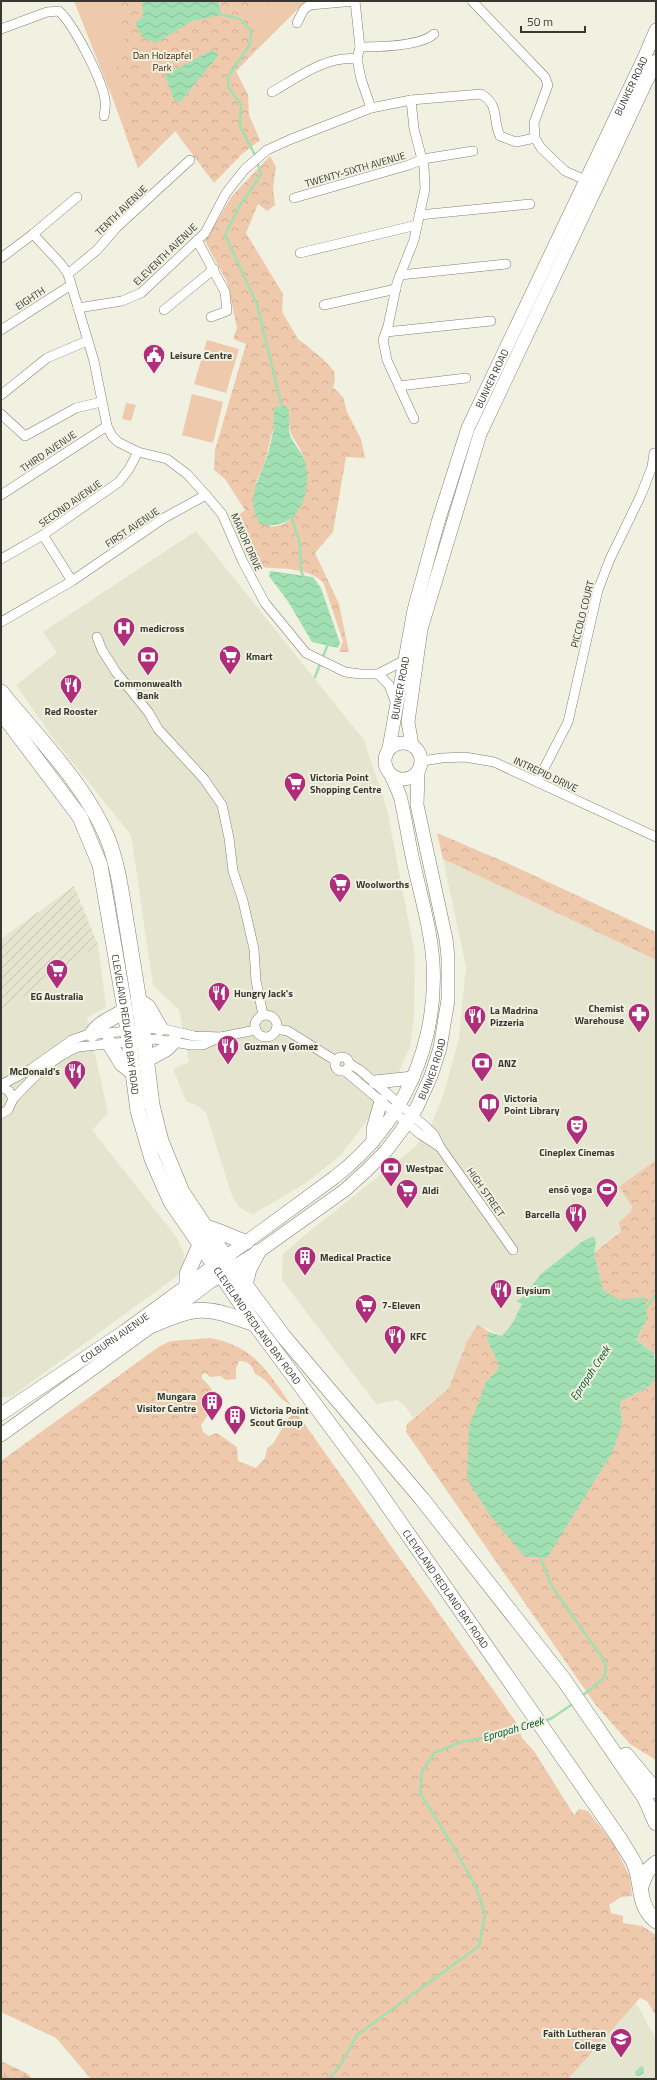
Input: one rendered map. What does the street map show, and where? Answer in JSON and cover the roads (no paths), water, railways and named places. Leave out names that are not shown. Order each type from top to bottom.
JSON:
[{"type":"highway","name":"CLEVELAND REDLAND BAY ROAD","points":[[1,692],[80,790],[96,814],[107,838],[116,864],[139,1001],[132,1072],[141,1125],[158,1174],[171,1202],[200,1245],[245,1285],[317,1378],[422,1499],[564,1680],[638,1778]]},
{"type":"highway","name":"CLEVELAND REDLAND BAY ROAD","points":[[1,712],[66,797],[80,818],[100,865],[125,1010],[146,1060],[153,1110],[166,1157],[182,1192],[205,1227],[223,1266],[255,1324],[364,1471],[527,1703],[604,1816],[634,1864],[641,1886],[642,1903],[647,1914],[656,1921]]},
{"type":"highway","points":[[139,1001],[148,1007],[160,1028]]},
{"type":"highway","points":[[92,1034],[96,1026],[117,1016],[125,1010]]},
{"type":"highway","points":[[146,1060],[166,1048],[174,1041]]},
{"type":"highway","points":[[109,1044],[122,1064],[132,1072]]},
{"type":"highway","points":[[205,1227],[220,1230],[232,1237],[246,1242]]},
{"type":"highway","points":[[187,1287],[187,1274],[200,1245]]},
{"type":"highway","points":[[245,1285],[249,1269],[258,1252]]},
{"type":"highway","points":[[154,1325],[184,1312],[198,1310],[224,1312],[255,1324]]},
{"type":"highway","points":[[638,1778],[656,1791]]},
{"type":"highway","points":[[638,1778],[656,1823]]},
{"type":"highway","points":[[641,1886],[647,1871],[656,1864]]},
{"type":"main road","name":"BUNKER ROAD","points":[[412,745],[408,722],[421,629],[480,434],[653,46],[656,30]]},
{"type":"main road","name":"BUNKER ROAD","points":[[389,748],[414,610],[438,522],[468,428],[591,183],[656,61]]},
{"type":"main road","points":[[468,428],[480,434]]},
{"type":"main road","points":[[400,742],[412,745],[419,751],[420,766],[408,778],[396,778],[391,775],[384,762],[389,748],[400,742]]},
{"type":"main road","name":"BUNKER ROAD","points":[[223,1266],[258,1252],[339,1194],[366,1172],[386,1151],[410,1119],[435,1062],[444,1031],[448,1000],[448,968],[446,939],[417,805],[420,766]]},
{"type":"main road","name":"BUNKER ROAD","points":[[223,1266],[246,1242],[340,1174],[373,1142],[397,1108],[413,1078],[423,1051],[430,1024],[433,990],[433,962],[430,937],[407,836],[401,800],[391,775]]},
{"type":"main road","points":[[375,1082],[413,1078]]},
{"type":"main road","points":[[373,1142],[373,1129],[382,1101]]},
{"type":"main road","name":"COLBURN AVENUE","points":[[4,1410],[109,1342],[187,1287],[223,1266]]},
{"type":"main road","name":"COLBURN AVENUE","points":[[1,1435],[154,1325],[223,1266]]},
{"type":"street","points":[[297,23],[304,9],[310,5],[355,1],[360,47],[357,59],[361,79],[371,108]]},
{"type":"street","points":[[472,1],[545,77],[548,85],[534,123],[535,138],[541,148],[564,171],[591,183]]},
{"type":"street","points":[[1,29],[47,12],[59,11],[67,18],[77,34],[92,67],[106,100],[104,116]]},
{"type":"street","points":[[360,47],[419,42],[429,39],[434,34]]},
{"type":"street","points":[[272,92],[328,62],[349,58],[357,59]]},
{"type":"street","name":"ELEVENTH AVENUE","points":[[78,308],[122,301],[141,293],[205,233],[226,193],[250,165],[260,156],[277,145],[371,108],[411,100],[481,94],[489,99],[495,108],[496,126],[500,136],[516,142],[535,138]]},
{"type":"street","points":[[411,100],[414,129],[423,159],[425,189],[414,240],[400,275],[383,340],[387,360],[414,419]]},
{"type":"street","name":"TWENTY-SIXTH AVENUE","points":[[294,198],[409,165],[423,159],[473,151]]},
{"type":"street","name":"TENTH AVENUE","points":[[68,274],[97,250],[117,227],[190,160]]},
{"type":"street","points":[[1,258],[33,234],[77,197]]},
{"type":"street","points":[[420,215],[530,204]]},
{"type":"street","points":[[300,253],[417,224]]},
{"type":"street","name":"MANOR DRIVE","points":[[33,234],[61,264],[68,274],[87,342],[94,361],[107,426],[118,442],[138,452],[167,459],[187,474],[206,495],[222,514],[243,562],[265,603],[306,653],[315,659],[344,672],[378,674]]},
{"type":"street","points":[[197,240],[225,292],[226,312],[211,317]]},
{"type":"street","points":[[400,275],[506,264]]},
{"type":"street","points":[[164,310],[214,270]]},
{"type":"street","name":"EIGHTH","points":[[1,330],[71,285]]},
{"type":"street","points":[[324,306],[396,289]]},
{"type":"street","points":[[386,332],[491,321]]},
{"type":"street","points":[[1,395],[47,358],[87,342]]},
{"type":"street","points":[[399,386],[466,378]]},
{"type":"street","points":[[3,419],[25,436],[76,408],[102,402]]},
{"type":"street","name":"THIRD AVENUE","points":[[1,495],[107,426]]},
{"type":"street","name":"SECOND AVENUE","points":[[1,559],[43,535],[119,482],[129,469],[138,452]]},
{"type":"street","name":"PICCOLO COURT","points":[[537,782],[568,722],[598,590],[610,559],[641,496],[652,467],[654,453]]},
{"type":"street","name":"FIRST AVENUE","points":[[1,622],[72,581],[164,518],[206,495]]},
{"type":"street","points":[[43,535],[72,581]]},
{"type":"street","points":[[97,637],[102,650],[116,672],[149,713],[158,729],[204,780],[222,805],[229,838],[233,871],[243,901],[254,949],[256,981],[264,1015]]},
{"type":"street","points":[[397,708],[389,685],[378,674],[405,660]]},
{"type":"street","name":"INTREPID DRIVE","points":[[420,766],[453,757],[483,759],[537,782],[656,837]]},
{"type":"street","points":[[264,1015],[274,1018],[276,1029],[272,1034],[266,1037],[260,1035],[256,1030],[257,1019],[264,1015]]},
{"type":"street","points":[[12,1099],[38,1072],[68,1052],[83,1046],[109,1044],[160,1028],[194,1036],[221,1037],[256,1030]]},
{"type":"street","points":[[276,1029],[288,1031],[336,1061],[344,1057],[348,1067],[382,1101],[397,1108]]},
{"type":"street","points":[[1,1114],[11,1107],[12,1099],[10,1092],[1,1086],[31,1069],[72,1040],[92,1034],[135,1035],[199,1046],[208,1044],[221,1037]]},
{"type":"street","points":[[348,1067],[375,1082],[397,1108]]},
{"type":"street","name":"HIGH STREET","points":[[397,1108],[440,1147],[513,1250]]},
{"type":"water","points":[[142,1],[218,1],[221,15],[192,21],[156,43],[142,37],[135,22],[143,17]]},
{"type":"water","points":[[212,50],[218,53],[217,57],[180,102],[174,100],[165,75]]},
{"type":"water","points":[[283,405],[288,408],[289,411],[290,435],[303,456],[306,464],[307,488],[299,509],[292,517],[284,523],[273,525],[260,524],[254,509],[253,501],[255,488],[265,461],[274,429],[275,408]]},
{"type":"water","points":[[270,571],[313,577],[321,588],[340,643],[338,648],[312,642],[289,603],[269,576]]},
{"type":"water","points":[[594,1236],[596,1243],[594,1253],[603,1290],[620,1300],[645,1297],[647,1319],[636,1340],[654,1353],[656,1378],[648,1387],[620,1402],[622,1423],[613,1451],[547,1558],[525,1557],[489,1514],[467,1479],[469,1427],[486,1382],[497,1370],[499,1365],[487,1340],[489,1332],[502,1336],[512,1324],[522,1304],[516,1301],[523,1297],[541,1274],[583,1241]]},
{"type":"water","points":[[641,2066],[644,2068],[644,2073],[636,2076],[635,2072]]},
{"type":"waterway","points":[[219,14],[240,19],[251,30],[250,44],[228,77],[228,87],[241,104],[240,126],[256,157]]},
{"type":"waterway","points":[[257,161],[261,175],[240,205],[225,235],[257,304],[282,408]]},
{"type":"waterway","points":[[291,516],[300,544],[301,571],[304,577]]},
{"type":"waterway","points":[[315,677],[328,644]]},
{"type":"waterway","name":"Eprapah Creek","points":[[645,1310],[656,1294]]},
{"type":"waterway","name":"Eprapah Creek","points":[[539,1554],[552,1587],[606,1663],[605,1677],[582,1696]]},
{"type":"waterway","name":"Eprapah Creek","points":[[544,1721],[552,1718],[574,1703]]},
{"type":"waterway","name":"Eprapah Creek","points":[[329,2079],[340,2066],[357,2035],[479,1946],[485,1914],[476,1887],[450,1841],[420,1793],[422,1772],[434,1753],[461,1742],[499,1735],[533,1724]]},
{"type":"place","name":"Leisure Centre","points":[[154,374]]},
{"type":"place","name":"medicross","points":[[124,648]]},
{"type":"place","name":"Commonwealth Bank","points":[[148,676]]},
{"type":"place","name":"Kmart","points":[[230,676]]},
{"type":"place","name":"Red Rooster","points":[[71,704]]},
{"type":"place","name":"Victoria Point Shopping Centre","points":[[295,802]]},
{"type":"place","name":"Woolworths","points":[[340,904]]},
{"type":"place","name":"EG Australia","points":[[57,990]]},
{"type":"place","name":"Hungry Jack's","points":[[219,1012]]},
{"type":"place","name":"Chemist Warehouse","points":[[639,1034]]},
{"type":"place","name":"La Madrina Pizzeria","points":[[475,1036]]},
{"type":"place","name":"Guzman y Gomez","points":[[228,1066]]},
{"type":"place","name":"ANZ","points":[[482,1082]]},
{"type":"place","name":"McDonald's","points":[[75,1090]]},
{"type":"place","name":"Victoria Point Library","points":[[489,1124]]},
{"type":"place","name":"Cineplex Cinemas","points":[[577,1146]]},
{"type":"place","name":"Westpac","points":[[391,1188]]},
{"type":"place","name":"ensō yoga","points":[[607,1208]]},
{"type":"place","name":"Aldi","points":[[407,1210]]},
{"type":"place","name":"Barcella","points":[[576,1234]]},
{"type":"place","name":"Medical Practice","points":[[305,1276]]},
{"type":"place","name":"Elysium","points":[[501,1310]]},
{"type":"place","name":"7-Eleven","points":[[366,1324]]},
{"type":"place","name":"KFC","points":[[395,1356]]},
{"type":"place","name":"Mungara Visitor Centre","points":[[212,1422]]},
{"type":"place","name":"Victoria Point Scout Group","points":[[235,1436]]},
{"type":"place","name":"Faith Lutheran College","points":[[621,2058]]},
{"type":"park label","name":"Dan Holzapfel Park","points":[[162,60]]}]
